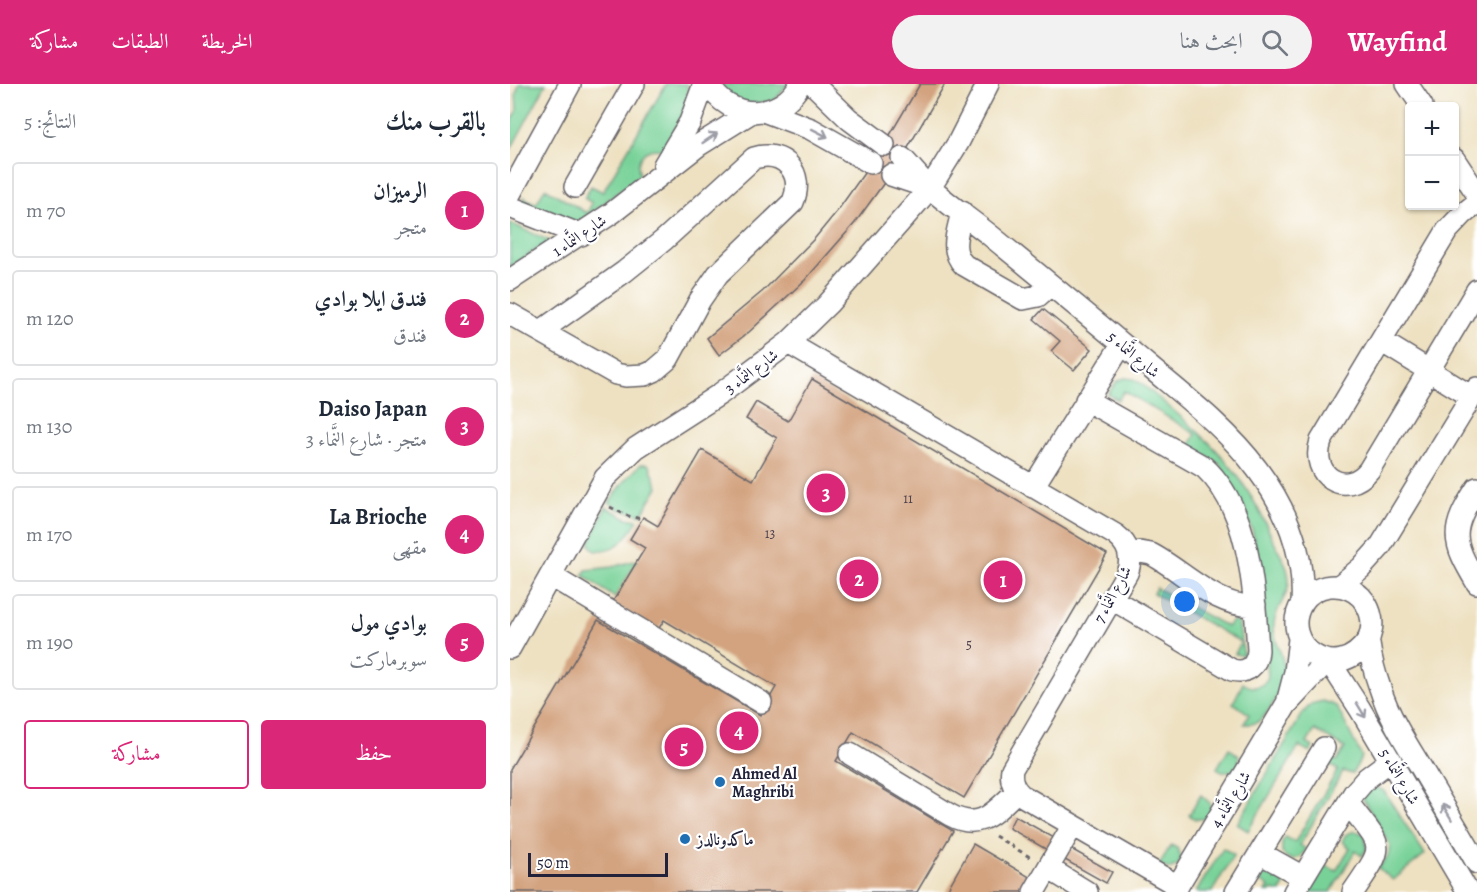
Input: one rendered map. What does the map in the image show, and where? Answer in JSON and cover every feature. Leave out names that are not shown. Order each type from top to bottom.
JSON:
[{"type":"street","points":[[510,194],[570,84]]},
{"type":"street","points":[[575,187],[634,84]]},
{"type":"street","name":"شارع النَّماء 1","points":[[647,186],[678,144],[705,84]]},
{"type":"street","points":[[709,84],[719,98],[729,105],[811,129],[872,163]]},
{"type":"street","name":"شارع النَّماء 1","points":[[510,280],[580,235],[699,145],[759,112],[779,106],[790,98],[801,84]]},
{"type":"street","points":[[813,84],[849,119],[884,145]]},
{"type":"street","name":"شارع النَّماء 3","points":[[510,648],[605,478],[630,453],[720,394],[789,343],[859,270],[930,188],[958,143],[988,84]]},
{"type":"street","points":[[1407,84],[1419,102]]},
{"type":"street","points":[[510,314],[541,332],[616,374],[636,376],[654,371],[668,359],[708,286],[793,202],[797,186],[793,170],[780,159],[771,156],[754,158],[664,240],[541,332]]},
{"type":"street","points":[[1459,165],[1477,194]]},
{"type":"street","name":"شارع النَّماء 5","points":[[896,167],[930,188],[962,212],[1217,424],[1238,446],[1258,470],[1275,496],[1288,523],[1299,552],[1303,579],[1302,604]]},
{"type":"street","points":[[1477,203],[1462,214],[1447,231],[1321,441],[1317,459],[1324,474],[1331,480],[1348,483],[1364,476],[1477,290]]},
{"type":"street","points":[[510,207],[580,235]]},
{"type":"street","points":[[962,212],[955,250],[964,265],[1023,299],[1038,296],[1050,285]]},
{"type":"street","points":[[1336,586],[1361,568],[1380,547],[1474,392],[1428,370],[1381,341]]},
{"type":"street","name":"شارع النَّماء 7","points":[[789,343],[1116,535],[1125,544],[1130,555],[1129,567],[1012,769],[1011,780],[1017,791]]},
{"type":"street","points":[[1033,487],[1122,344]]},
{"type":"street","points":[[1086,400],[1203,467],[1218,482],[1245,543],[1252,574],[1258,656],[1252,666],[1243,671],[1237,671],[1112,599]]},
{"type":"street","points":[[1477,488],[1459,519],[1457,540],[1463,561],[1477,583]]},
{"type":"street","points":[[1369,609],[1362,598],[1352,590],[1336,586],[1320,588],[1310,594],[1297,615],[1296,627],[1299,639],[1316,657],[1328,661],[1341,661],[1362,650],[1368,640],[1372,620],[1369,609],[1370,577],[1380,547]]},
{"type":"street","points":[[1130,555],[1140,552],[1151,554],[1225,601],[1239,606],[1255,605]]},
{"type":"street","name":"شارع النَّماء 5","points":[[1299,552],[1320,576],[1336,586]]},
{"type":"street","points":[[550,576],[761,702]]},
{"type":"street","name":"شارع النَّماء 4","points":[[1286,705],[1295,672],[1299,639]]},
{"type":"street","name":"شارع النَّماء 5","points":[[1368,640],[1378,681],[1389,712],[1477,863]]},
{"type":"street","name":"شارع النَّماء 5","points":[[1328,661],[1350,693],[1468,892]]},
{"type":"street","name":"شارع النَّماء 4","points":[[1176,889],[1286,705],[1328,661]]},
{"type":"street","points":[[1236,892],[1324,748]]},
{"type":"street","points":[[850,754],[965,822],[988,817],[1017,791],[1176,889]]},
{"type":"street","points":[[1260,853],[1299,885],[1348,803],[1367,778],[1390,760]]},
{"type":"street","points":[[1348,803],[1373,836],[1378,849],[1375,859],[1353,892]]},
{"type":"street","points":[[1034,892],[1073,825]]},
{"type":"street","points":[[1048,868],[1086,892]]},
{"type":"path","points":[[596,495],[617,511],[642,519]]},
{"type":"path","points":[[973,822],[1048,868]]},
{"type":"green space","points":[[519,84],[546,84],[511,149],[510,125],[517,111],[516,94]]},
{"type":"green space","points":[[666,84],[687,84],[687,102],[677,126],[662,150],[651,150],[642,155],[639,164],[640,175],[574,227],[523,204],[524,197],[536,204],[545,188],[587,213],[592,203],[584,198],[591,186],[603,192]]},
{"type":"green space","points":[[721,84],[788,84],[775,100],[749,105],[726,93]]},
{"type":"green space","points":[[510,223],[550,241],[510,267]]},
{"type":"green space","points":[[1124,378],[1134,379],[1142,384],[1187,422],[1228,463],[1257,507],[1286,566],[1288,587],[1277,611],[1274,628],[1283,660],[1283,682],[1269,710],[1256,723],[1244,724],[1249,714],[1233,703],[1243,683],[1250,687],[1257,687],[1263,684],[1268,677],[1260,567],[1252,529],[1220,464],[1189,447],[1196,434],[1124,391],[1118,400],[1108,394],[1116,382]]},
{"type":"green space","points":[[641,464],[650,466],[658,487],[641,515],[619,509],[609,502]]},
{"type":"green space","points":[[606,507],[627,518],[638,520],[617,546],[595,551],[589,544]]},
{"type":"green space","points":[[638,560],[615,598],[583,575],[586,570],[612,567]]},
{"type":"green space","points":[[1156,588],[1227,627],[1232,621],[1238,621],[1244,656],[1235,654],[1241,642],[1153,593]]},
{"type":"green space","points":[[1323,701],[1338,709],[1362,757],[1352,774],[1343,771],[1300,845],[1306,849],[1301,856],[1292,859],[1282,853],[1282,843],[1285,837],[1295,842],[1338,770],[1328,764],[1332,758],[1337,761],[1345,748],[1315,730],[1307,743],[1313,747],[1310,752],[1299,746],[1248,831],[1237,824],[1303,713],[1311,704]]},
{"type":"green space","points":[[1229,748],[1239,756],[1239,765],[1233,771],[1223,772],[1217,768]]},
{"type":"green space","points":[[1375,787],[1383,790],[1425,854],[1393,880],[1378,868],[1388,856],[1390,845],[1363,799],[1370,789]]},
{"type":"green space","points":[[1201,795],[1210,803],[1211,812],[1204,819],[1195,819],[1189,815]]},
{"type":"green space","points":[[1355,831],[1364,834],[1367,848],[1362,856],[1355,851],[1331,892],[1309,892],[1325,865],[1336,871],[1350,848],[1342,841],[1346,834]]},
{"type":"green space","points":[[1171,845],[1177,848],[1181,857],[1178,865],[1169,869],[1159,865]]},
{"type":"green space","points":[[1223,848],[1234,855],[1212,892],[1196,892]]},
{"type":"green space","points":[[1272,870],[1283,878],[1284,884],[1281,892],[1273,890],[1266,892],[1269,887],[1259,880],[1263,874]]},
{"type":"building","points":[[920,84],[945,84],[902,158],[855,223],[805,280],[749,332],[719,355],[707,338],[763,291],[815,238],[884,145]]},
{"type":"building","points":[[1043,309],[1092,349],[1074,370],[1051,351],[1060,341],[1034,319]]},
{"type":"building","points":[[812,379],[1107,554],[964,798],[853,732],[836,761],[953,831],[917,892],[510,892],[510,769],[598,620],[760,715],[776,687],[664,620],[658,630],[612,603],[645,548],[630,539],[643,517],[658,526],[702,450],[753,480],[777,438],[746,419],[756,402],[788,421]]},
{"type":"building","points":[[1015,816],[1056,839],[1049,851],[1009,828]]},
{"type":"building","points":[[973,844],[1033,879],[1025,892],[946,892]]},
{"type":"building","points":[[1071,849],[1112,872],[1106,883],[1065,860]]},
{"type":"place","name":"Daiso Japan","points":[[826,493]]},
{"type":"place","name":"فندق ايلا بوادي","points":[[859,579]]},
{"type":"place","name":"الرميزان","points":[[1003,580]]},
{"type":"place","name":"La Brioche","points":[[739,731]]},
{"type":"place","name":"بوادي مول","points":[[684,747]]},
{"type":"place","name":"Ahmed Al Maghribi","points":[[720,782]]},
{"type":"place","name":"ماكدونالدز","points":[[685,839]]}]
